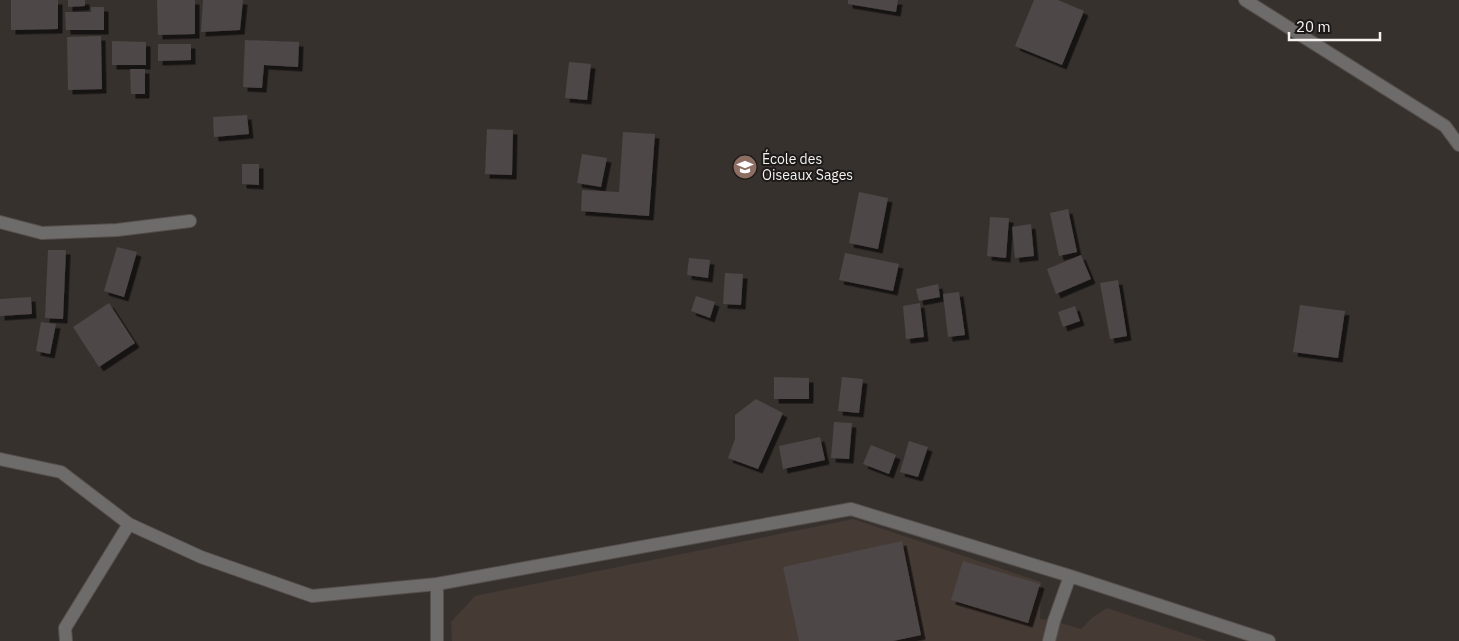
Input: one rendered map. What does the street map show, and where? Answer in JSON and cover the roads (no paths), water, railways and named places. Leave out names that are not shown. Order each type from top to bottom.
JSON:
[{"type":"street","points":[[1246,0],[1445,126],[1459,145]]},
{"type":"street","points":[[0,222],[42,233],[117,230],[190,221]]},
{"type":"street","points":[[0,459],[61,472],[129,524],[201,557],[312,596],[437,584],[852,508],[1070,576],[1262,640]]},
{"type":"street","points":[[66,641],[65,628],[129,524]]},
{"type":"street","points":[[1049,641],[1070,576]]},
{"type":"street","points":[[437,584],[437,641]]},
{"type":"place","name":"École des Oiseaux Sages","points":[[745,167]]}]
